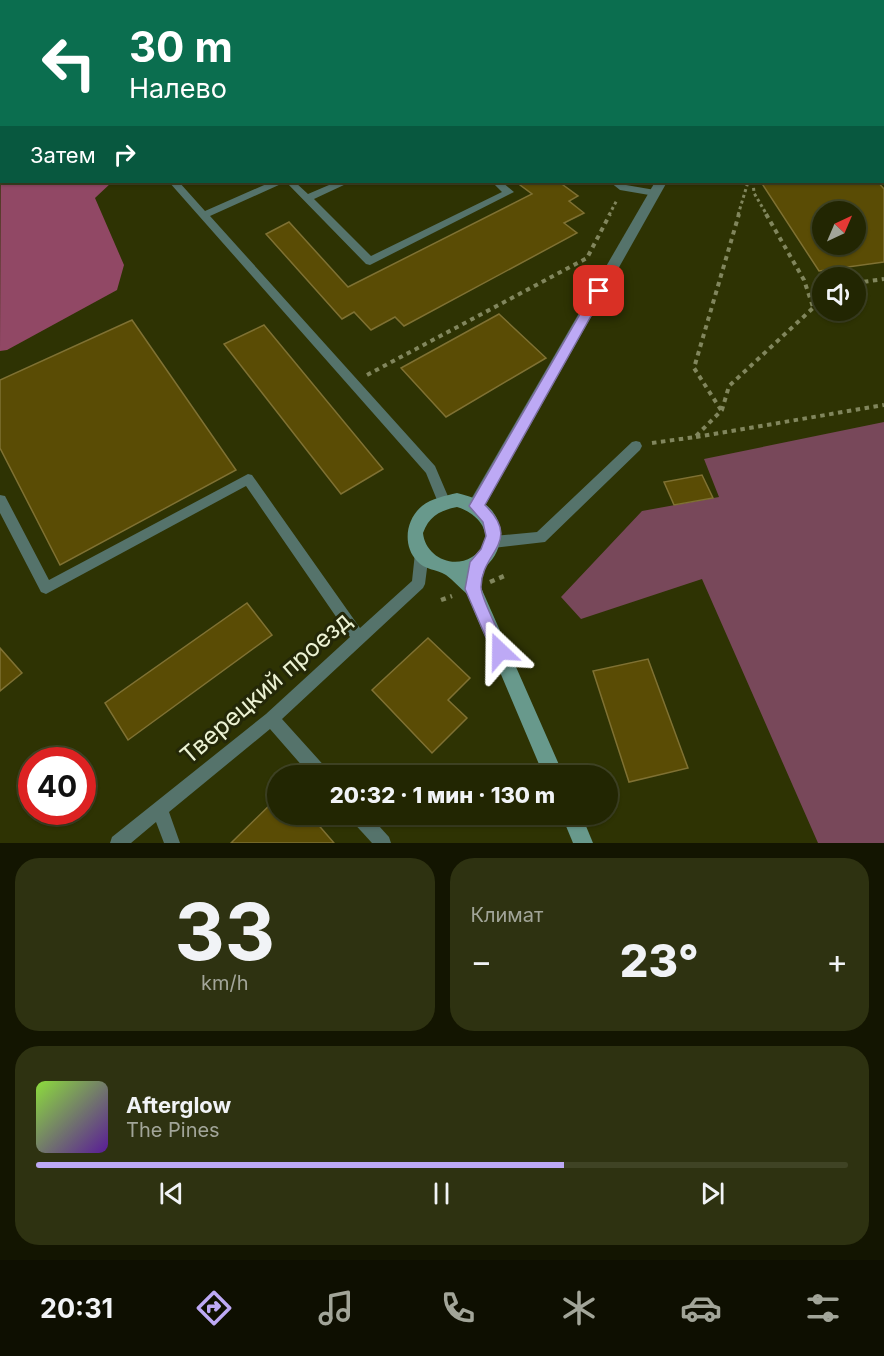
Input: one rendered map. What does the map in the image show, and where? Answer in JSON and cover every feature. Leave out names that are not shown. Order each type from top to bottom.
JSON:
[{"type":"street","points":[[476,506],[658,187]]},
{"type":"street","points":[[457,500],[476,506],[489,519],[493,531],[493,542],[488,553],[478,562],[465,567],[451,568],[431,562],[416,542],[416,524],[427,510],[444,501],[457,500]]},
{"type":"street","points":[[473,589],[478,562]]},
{"type":"street","points":[[451,568],[473,589],[549,765]]},
{"type":"street","points":[[576,825],[583,843]]},
{"type":"lane","points":[[175,183],[431,470],[444,501]]},
{"type":"lane","points":[[204,215],[276,183]]},
{"type":"lane","points":[[291,183],[370,261],[509,192],[497,183]]},
{"type":"lane","points":[[307,198],[341,183]]},
{"type":"lane","points":[[619,185],[658,187]]},
{"type":"lane","points":[[493,542],[540,538],[636,446]]},
{"type":"lane","points":[[0,500],[46,588],[248,479],[359,638]]},
{"type":"lane","name":"Тверецкий проезд","points":[[118,843],[271,719],[418,584],[422,553]]},
{"type":"lane","points":[[271,719],[312,765]]},
{"type":"lane","points":[[159,808],[172,843]]},
{"type":"lane","points":[[367,825],[383,843]]},
{"type":"path","points":[[751,183],[754,193],[804,280],[812,305]]},
{"type":"path","points":[[722,410],[694,368],[751,183]]},
{"type":"path","points":[[353,382],[587,258],[619,185]]},
{"type":"path","points":[[866,281],[884,279]]},
{"type":"path","points":[[695,437],[722,410],[729,386],[812,309]]},
{"type":"path","points":[[636,446],[884,405]]},
{"type":"shaded area","points":[[1,183],[111,183],[95,198],[124,265],[117,290],[7,350],[0,351]]},
{"type":"shaded area","points":[[884,422],[884,843],[818,843],[702,579],[581,619],[561,597],[642,511],[719,497],[704,459]]},
{"type":"building","points":[[517,183],[560,183],[578,196],[569,201],[584,213],[564,223],[577,233],[404,326],[395,317],[371,330],[354,312],[342,319],[266,234],[289,222],[348,287],[532,194]]},
{"type":"building","points":[[762,183],[879,183],[884,189],[884,262],[848,267],[816,267]]},
{"type":"building","points":[[499,314],[546,358],[446,417],[401,368]]},
{"type":"building","points":[[132,320],[236,470],[60,565],[0,448],[0,380]]},
{"type":"building","points":[[264,325],[383,469],[341,494],[224,344]]},
{"type":"building","points":[[702,475],[713,498],[674,505],[664,482]]},
{"type":"building","points":[[247,603],[272,635],[128,740],[105,703]]},
{"type":"building","points":[[428,638],[470,678],[448,700],[467,718],[432,753],[372,690]]},
{"type":"building","points":[[0,648],[22,673],[0,691]]},
{"type":"building","points":[[648,659],[688,768],[629,782],[593,671]]},
{"type":"building","points":[[267,808],[267,825],[318,825],[334,843],[231,843]]},
{"type":"route","points":[[500,651],[473,589],[478,562],[488,553],[494,536],[489,519],[482,509],[476,506],[599,291]]}]
